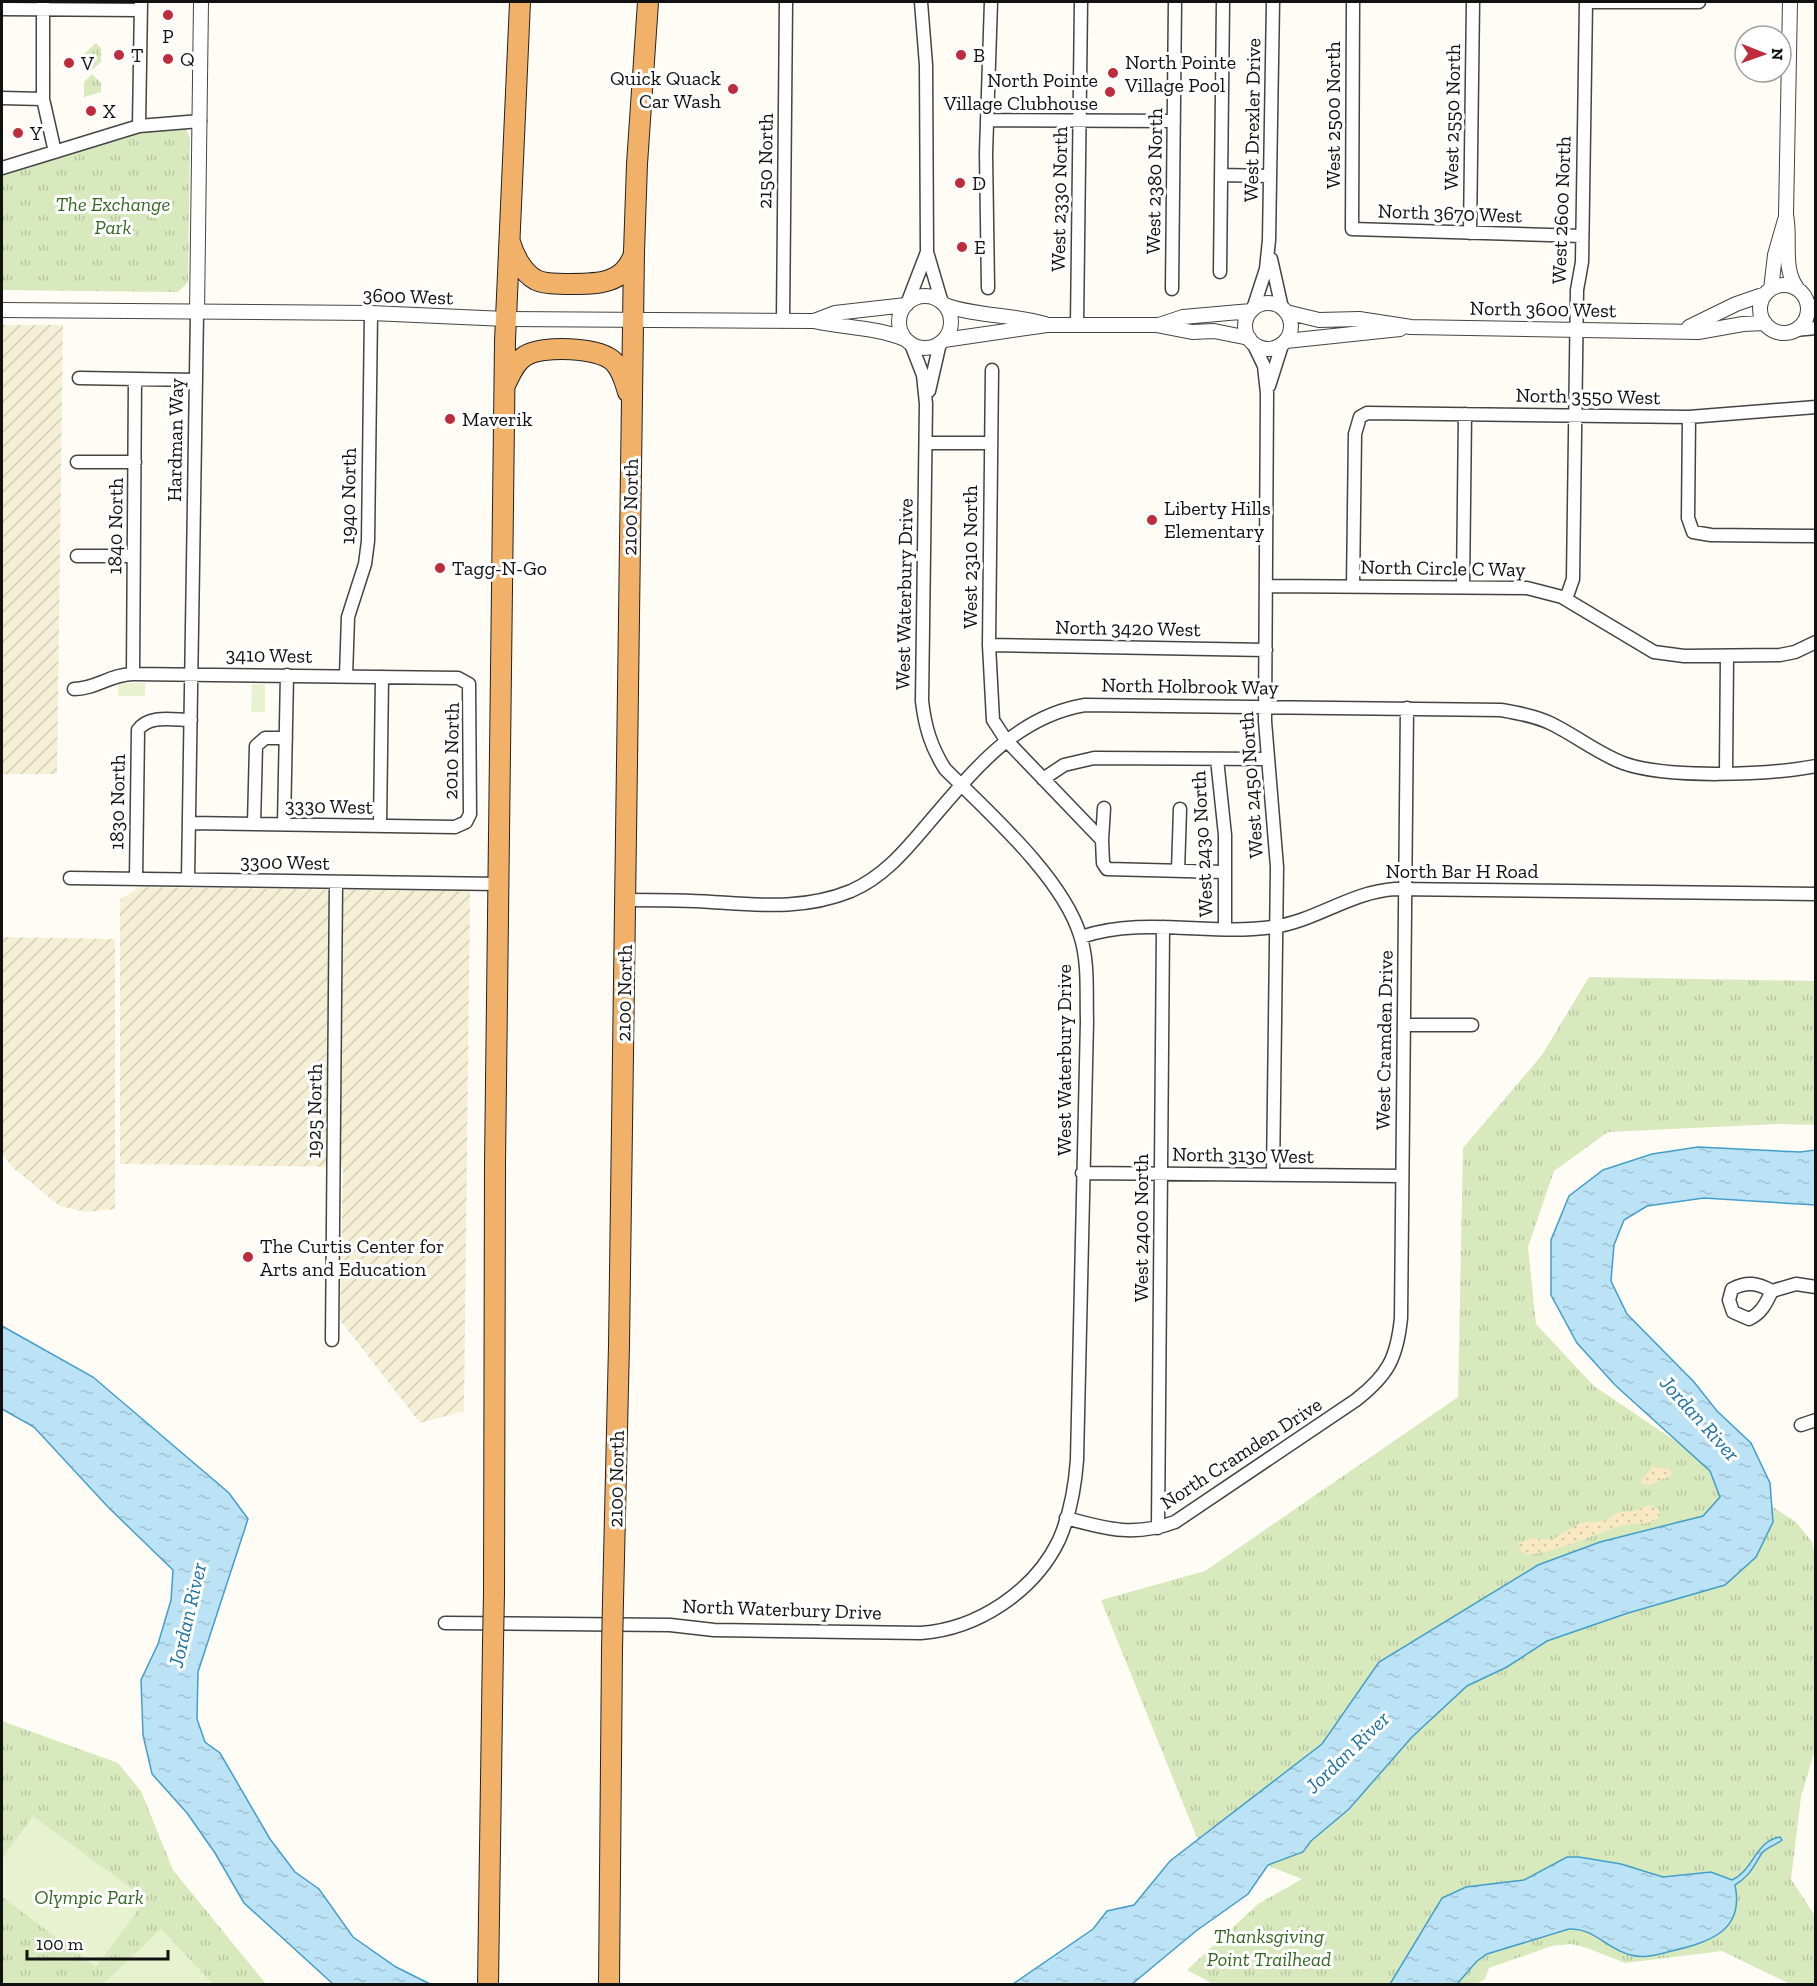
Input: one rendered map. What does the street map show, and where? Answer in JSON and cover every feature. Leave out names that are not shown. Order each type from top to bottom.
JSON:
[{"type":"highway","points":[[488,1984],[506,319],[520,2]]},
{"type":"highway","name":"2100 North","points":[[609,1984],[612,1650],[634,252],[637,164],[648,2]]},
{"type":"highway","points":[[509,237],[514,254],[524,268],[536,280],[546,283],[608,282],[621,275],[634,252]]},
{"type":"highway","points":[[505,389],[513,369],[528,354],[542,351],[591,351],[608,357],[619,369],[632,406]]},
{"type":"street","name":"Hardman Way","points":[[188,879],[201,2]]},
{"type":"street","name":"2150 North","points":[[783,321],[786,2]]},
{"type":"street","points":[[921,2],[926,65],[927,252],[951,323],[942,342]]},
{"type":"street","points":[[988,288],[987,120],[991,2]]},
{"type":"street","name":"West 2330 North","points":[[1077,325],[1081,2]]},
{"type":"street","name":"West 2380 North","points":[[1172,289],[1175,2]]},
{"type":"street","points":[[1220,272],[1223,2]]},
{"type":"street","name":"West Drexler Drive","points":[[1252,310],[1266,269],[1269,240],[1273,2]]},
{"type":"street","name":"West 2500 North","points":[[1352,229],[1353,2]]},
{"type":"street","name":"West 2550 North","points":[[1470,233],[1473,2]]},
{"type":"street","points":[[1586,2],[1699,2]]},
{"type":"street","name":"West 2600 North","points":[[1566,599],[1574,579],[1575,414],[1582,236],[1586,2]]},
{"type":"street","points":[[1790,2],[1786,215],[1790,239],[1789,271],[1797,288],[1811,306],[1806,319],[1795,330]]},
{"type":"street","points":[[2,9],[43,5],[141,6],[139,126]]},
{"type":"street","points":[[43,5],[43,99],[56,152]]},
{"type":"street","points":[[2,98],[43,99]]},
{"type":"street","points":[[987,120],[1174,121]]},
{"type":"street","points":[[2,168],[139,126],[200,121]]},
{"type":"street","points":[[1221,175],[1270,176]]},
{"type":"street","points":[[1786,215],[1768,291],[1760,309],[1765,323],[1779,332],[1815,328]]},
{"type":"street","name":"North 3670 West","points":[[1352,229],[1582,236]]},
{"type":"street","name":"West Drexler Drive","points":[[1269,240],[1284,310]]},
{"type":"street","points":[[908,342],[899,325],[927,252]]},
{"type":"street","points":[[1768,291],[1783,285],[1797,288]]},
{"type":"street","name":"North 3600 West","points":[[1675,330],[1698,324],[1736,304],[1768,291]]},
{"type":"street","points":[[814,321],[835,314],[906,304],[913,299],[928,296],[972,314],[1010,316],[1047,325]]},
{"type":"street","points":[[814,321],[843,327],[875,329],[926,348],[942,342],[1047,325],[1156,325],[1192,332],[1214,331],[1251,341],[1264,349],[1284,343],[1291,329],[1284,310],[1270,304],[1252,310],[1183,317],[1156,325]]},
{"type":"street","name":"3600 West","points":[[2,310],[371,314],[506,319],[814,321]]},
{"type":"street","points":[[1251,341],[1246,327],[1252,310]]},
{"type":"street","name":"North 3600 West","points":[[1284,310],[1318,320],[1359,319],[1411,327]]},
{"type":"street","name":"1940 North","points":[[346,676],[348,617],[365,564],[368,541],[371,314]]},
{"type":"street","name":"North 3600 West","points":[[1284,343],[1411,327],[1577,328],[1698,332],[1743,324],[1765,323]]},
{"type":"street","name":"West 2450 North","points":[[1251,341],[1264,366],[1267,393],[1265,706],[1276,838],[1273,1175]]},
{"type":"street","name":"West Waterbury Drive","points":[[908,342],[923,375],[927,404]]},
{"type":"street","name":"West Waterbury Drive","points":[[942,342],[934,361],[927,404],[923,710],[925,728],[933,750],[945,769],[1052,880],[1069,904],[1081,937],[1086,967],[1087,1021],[1077,1460],[1075,1484],[1066,1518]]},
{"type":"street","name":"West 2450 North","points":[[1267,393],[1284,343]]},
{"type":"street","name":"West 2310 North","points":[[992,370],[989,645],[993,720],[1006,740],[1102,840]]},
{"type":"street","points":[[79,378],[196,380]]},
{"type":"street","name":"1840 North","points":[[133,674],[135,379]]},
{"type":"street","name":"North 3550 West","points":[[1353,587],[1355,434],[1360,417],[1376,412],[1689,417],[1815,407]]},
{"type":"street","points":[[1463,587],[1465,414]]},
{"type":"street","points":[[1689,417],[1688,518],[1693,532],[1711,535],[1815,536]]},
{"type":"street","points":[[926,443],[991,443]]},
{"type":"street","points":[[77,462],[135,462]]},
{"type":"street","points":[[77,556],[134,556]]},
{"type":"street","name":"North Circle C Way","points":[[1266,586],[1527,588],[1546,591],[1566,599],[1654,652],[1684,656],[1780,655],[1795,652],[1815,642]]},
{"type":"street","name":"North 3420 West","points":[[989,645],[1266,650]]},
{"type":"street","points":[[1726,772],[1727,657]]},
{"type":"street","name":"3410 West","points":[[74,689],[88,689],[114,676],[133,674],[458,678],[467,681]]},
{"type":"street","points":[[284,824],[287,675]]},
{"type":"street","points":[[380,826],[382,677]]},
{"type":"street","name":"2010 North","points":[[466,822],[470,814],[471,692],[467,681]]},
{"type":"street","name":"North Holbrook Way","points":[[625,900],[771,907],[800,904],[838,895],[863,884],[898,858],[961,785],[1006,740],[1037,719],[1085,705],[1407,708],[1515,712],[1550,723],[1602,754],[1639,768],[1659,771],[1774,772],[1815,766]]},
{"type":"street","name":"West Cramden Drive","points":[[1387,1370],[1399,1340],[1401,1318],[1407,708]]},
{"type":"street","name":"1830 North","points":[[136,879],[137,739],[140,727],[152,720],[191,720]]},
{"type":"street","points":[[254,824],[256,746],[264,738],[286,738]]},
{"type":"street","points":[[1043,779],[1064,765],[1094,758],[1268,759]]},
{"type":"street","name":"West 2430 North","points":[[1217,759],[1225,835],[1225,928]]},
{"type":"street","points":[[1104,808],[1102,840],[1104,867],[1110,870],[1224,872]]},
{"type":"street","points":[[1178,871],[1179,808]]},
{"type":"street","name":"3330 West","points":[[189,823],[455,827],[466,822]]},
{"type":"street","name":"3300 West","points":[[70,878],[499,884]]},
{"type":"street","name":"1925 North","points":[[332,1340],[336,882]]},
{"type":"street","name":"North Bar H Road","points":[[1081,937],[1121,927],[1275,927],[1301,921],[1362,894],[1405,889],[1815,894]]},
{"type":"street","name":"West 2400 North","points":[[1158,1528],[1163,927]]},
{"type":"street","points":[[1404,1025],[1472,1024]]},
{"type":"street","name":"North 3130 West","points":[[1082,1173],[1402,1176]]},
{"type":"street","points":[[1772,1291],[1796,1284],[1815,1287]]},
{"type":"street","name":"North Cramden Drive","points":[[1066,1518],[1118,1531],[1139,1532],[1158,1528],[1188,1516],[1356,1400],[1387,1370]]},
{"type":"street","points":[[1801,1425],[1815,1420]]},
{"type":"street","name":"North Waterbury Drive","points":[[445,1623],[670,1625],[724,1630],[921,1634],[941,1631],[987,1614],[1022,1588],[1049,1558],[1066,1518]]},
{"type":"shaded area","points":[[2,325],[63,325],[57,774],[2,774]]},
{"type":"shaded area","points":[[138,887],[470,891],[464,1411],[420,1423],[340,1320],[343,1167],[120,1164],[120,900]]},
{"type":"shaded area","points":[[2,937],[115,939],[115,1209],[86,1212],[60,1206],[12,1167],[2,1153]]},
{"type":"green space","points":[[96,43],[101,48],[101,62],[92,70],[84,62],[84,54]]},
{"type":"green space","points":[[92,74],[101,83],[101,92],[84,97],[84,82]]},
{"type":"green space","name":"The Exchange Park","points":[[179,126],[186,129],[190,138],[188,282],[178,292],[2,290],[2,172],[128,132]]},
{"type":"green space","points":[[118,683],[145,683],[145,696],[118,696]]},
{"type":"green space","points":[[252,684],[265,684],[265,712],[251,712]]},
{"type":"green space","name":"Thanksgiving Point Trailhead","points":[[1589,977],[1815,981],[1815,1125],[1778,1124],[1608,1132],[1554,1171],[1528,1247],[1536,1324],[1594,1386],[1797,1523],[1812,1542],[1816,1560],[1815,1749],[1801,1797],[1791,1879],[1815,1916],[1815,1984],[1790,1984],[1722,1951],[1625,1963],[1571,1944],[1552,1946],[1489,1968],[1485,1979],[1476,1984],[1213,1984],[1187,1970],[1258,1904],[1302,1879],[1197,1838],[1101,1600],[1205,1571],[1458,1397],[1463,1148],[1542,1055]]},
{"type":"green space","name":"Olympic Park","points":[[2,1721],[118,1763],[141,1791],[173,1870],[266,1984],[2,1984]]},
{"type":"green space","points":[[33,1816],[146,1899],[96,1967],[2,1897],[2,1859]]},
{"type":"green space","points":[[161,1929],[213,1984],[103,1984]]},
{"type":"sand","points":[[1653,1466],[1670,1470],[1672,1476],[1659,1480],[1653,1485],[1643,1484],[1641,1481]]},
{"type":"sand","points":[[1649,1505],[1659,1510],[1660,1515],[1648,1523],[1625,1525],[1539,1553],[1526,1555],[1519,1548],[1519,1543],[1534,1538],[1552,1540],[1580,1523],[1605,1521],[1616,1513],[1635,1511]]},
{"type":"water","name":"Jordan River","points":[[1698,1147],[1800,1152],[1815,1150],[1815,1205],[1704,1198],[1647,1206],[1624,1220],[1614,1245],[1611,1281],[1627,1314],[1694,1382],[1717,1411],[1751,1443],[1770,1483],[1773,1522],[1756,1557],[1725,1585],[1628,1613],[1547,1641],[1507,1667],[1467,1686],[1412,1737],[1349,1809],[1311,1841],[1303,1852],[1268,1865],[1248,1894],[1196,1931],[1132,1984],[1013,1984],[1093,1929],[1107,1911],[1134,1905],[1170,1861],[1322,1744],[1379,1662],[1538,1565],[1600,1542],[1703,1516],[1720,1497],[1710,1471],[1615,1385],[1577,1343],[1551,1295],[1551,1240],[1569,1196],[1603,1170],[1652,1154]]},
{"type":"water","name":"Jordan River","points":[[2,1326],[93,1377],[229,1493],[248,1519],[198,1672],[197,1719],[205,1742],[220,1753],[270,1839],[295,1872],[319,1889],[353,1937],[396,1967],[430,1984],[333,1984],[244,1903],[215,1853],[187,1813],[152,1774],[143,1735],[141,1680],[158,1644],[171,1600],[173,1570],[108,1507],[34,1427],[2,1409]]},
{"type":"water","points":[[1780,1837],[1782,1840],[1764,1851],[1748,1875],[1735,1885],[1737,1901],[1734,1914],[1729,1924],[1710,1939],[1657,1955],[1636,1956],[1615,1949],[1586,1932],[1569,1929],[1487,1954],[1477,1961],[1457,1984],[1390,1984],[1442,1898],[1466,1887],[1524,1880],[1567,1857],[1621,1864],[1663,1877],[1711,1872],[1732,1880],[1745,1870],[1765,1844]]},
{"type":"place","name":"P","points":[[168,15]]},
{"type":"place","name":"T","points":[[119,55]]},
{"type":"place","name":"B","points":[[961,55]]},
{"type":"place","name":"Q","points":[[168,59]]},
{"type":"place","name":"V","points":[[69,63]]},
{"type":"place","name":"North Pointe Village Pool","points":[[1113,73]]},
{"type":"place","name":"Quick Quack Car Wash","points":[[733,89]]},
{"type":"place","name":"North Pointe Village Clubhouse","points":[[1110,92]]},
{"type":"place","name":"X","points":[[91,111]]},
{"type":"place","name":"Y","points":[[18,133]]},
{"type":"place","name":"D","points":[[960,183]]},
{"type":"place","name":"E","points":[[962,247]]},
{"type":"place","name":"Maverik","points":[[450,419]]},
{"type":"place","name":"Liberty Hills Elementary","points":[[1152,520]]},
{"type":"place","name":"Tagg-N-Go","points":[[440,568]]},
{"type":"place","name":"The Curtis Center for Arts and Education","points":[[248,1257]]}]
